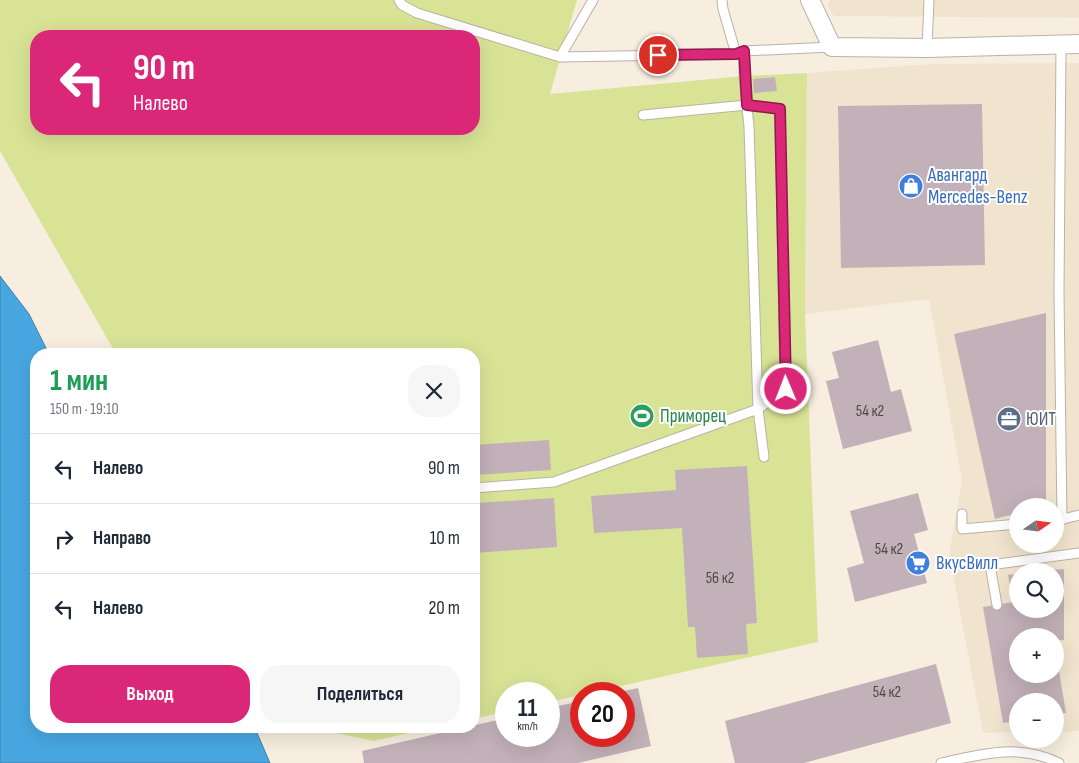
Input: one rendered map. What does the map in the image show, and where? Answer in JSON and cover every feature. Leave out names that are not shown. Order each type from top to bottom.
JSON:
[{"type":"street","points":[[810,0],[832,47],[927,48],[1079,44]]},
{"type":"lane","points":[[399,0],[402,5],[416,13],[472,30]]},
{"type":"lane","points":[[560,57],[593,0]]},
{"type":"lane","points":[[722,0],[723,9],[740,52],[747,105],[758,409],[764,457]]},
{"type":"lane","points":[[927,48],[929,0]]},
{"type":"lane","points":[[480,33],[560,57],[740,52],[832,47]]},
{"type":"lane","points":[[1059,498],[1060,44]]},
{"type":"lane","points":[[480,488],[554,482],[758,409],[786,389],[780,109],[747,105],[643,115]]},
{"type":"lane","points":[[962,514],[962,529],[1009,525]]},
{"type":"lane","points":[[1064,519],[1079,516]]},
{"type":"lane","points":[[997,605],[990,566],[1079,553]]},
{"type":"lane","points":[[941,763],[995,752],[1021,752],[1049,758],[1059,763]]},
{"type":"shaded area","points":[[829,0],[1079,0],[1079,18],[834,16],[828,7]]},
{"type":"shaded area","points":[[1079,63],[1079,731],[1064,732],[1064,693],[1009,693],[1009,732],[983,733],[949,554],[962,481],[929,299],[805,314],[807,73],[932,64]]},
{"type":"green space","name":"Приморец","points":[[0,0],[577,0],[550,94],[744,76],[807,73],[805,314],[818,642],[635,683],[570,682],[570,697],[560,700],[560,682],[495,682],[495,714],[480,718],[480,348],[113,348],[0,151]]},
{"type":"green space","points":[[336,733],[409,733],[374,741]]},
{"type":"water","points":[[0,276],[29,314],[46,348],[30,348],[30,733],[257,733],[270,763],[0,763]]},
{"type":"building","points":[[775,77],[777,91],[754,93],[753,79]]},
{"type":"building","name":"Авангард Mercedes-Benz","points":[[982,104],[985,265],[841,268],[838,106]]},
{"type":"building","name":"ЮИТ","points":[[1046,313],[1046,498],[1009,498],[1009,515],[995,519],[954,334]]},
{"type":"building","points":[[878,340],[891,392],[901,389],[912,431],[843,449],[826,381],[839,378],[832,352]]},
{"type":"building","points":[[549,440],[551,470],[480,475],[480,445]]},
{"type":"building","points":[[747,466],[757,623],[746,624],[748,654],[697,658],[695,627],[688,627],[682,528],[594,533],[591,496],[676,490],[675,470]]},
{"type":"building","points":[[918,493],[928,530],[914,534],[927,583],[855,602],[847,568],[864,563],[850,511]]},
{"type":"building","points":[[554,498],[557,547],[480,553],[480,503]]},
{"type":"building","points":[[1009,603],[1009,618],[1064,618],[1064,628],[1009,628],[1009,683],[1061,683],[1063,693],[1009,693],[1009,722],[1003,723],[983,607]]},
{"type":"building","points":[[936,664],[951,723],[804,763],[735,763],[725,721]]},
{"type":"building","points":[[638,688],[651,746],[578,763],[364,763],[362,751],[441,733],[480,733],[480,724],[495,721],[495,747],[560,747],[560,706],[570,703],[570,747],[635,747],[635,689]]},
{"type":"place","name":"Авангард Mercedes-Benz","points":[[911,186]]},
{"type":"place","name":"Приморец","points":[[642,416]]},
{"type":"place","name":"ЮИТ","points":[[1009,419]]},
{"type":"place","name":"ВкусВилл","points":[[918,563]]},
{"type":"route","points":[[658,55],[736,54],[744,51],[747,105],[780,109],[786,389]]}]
